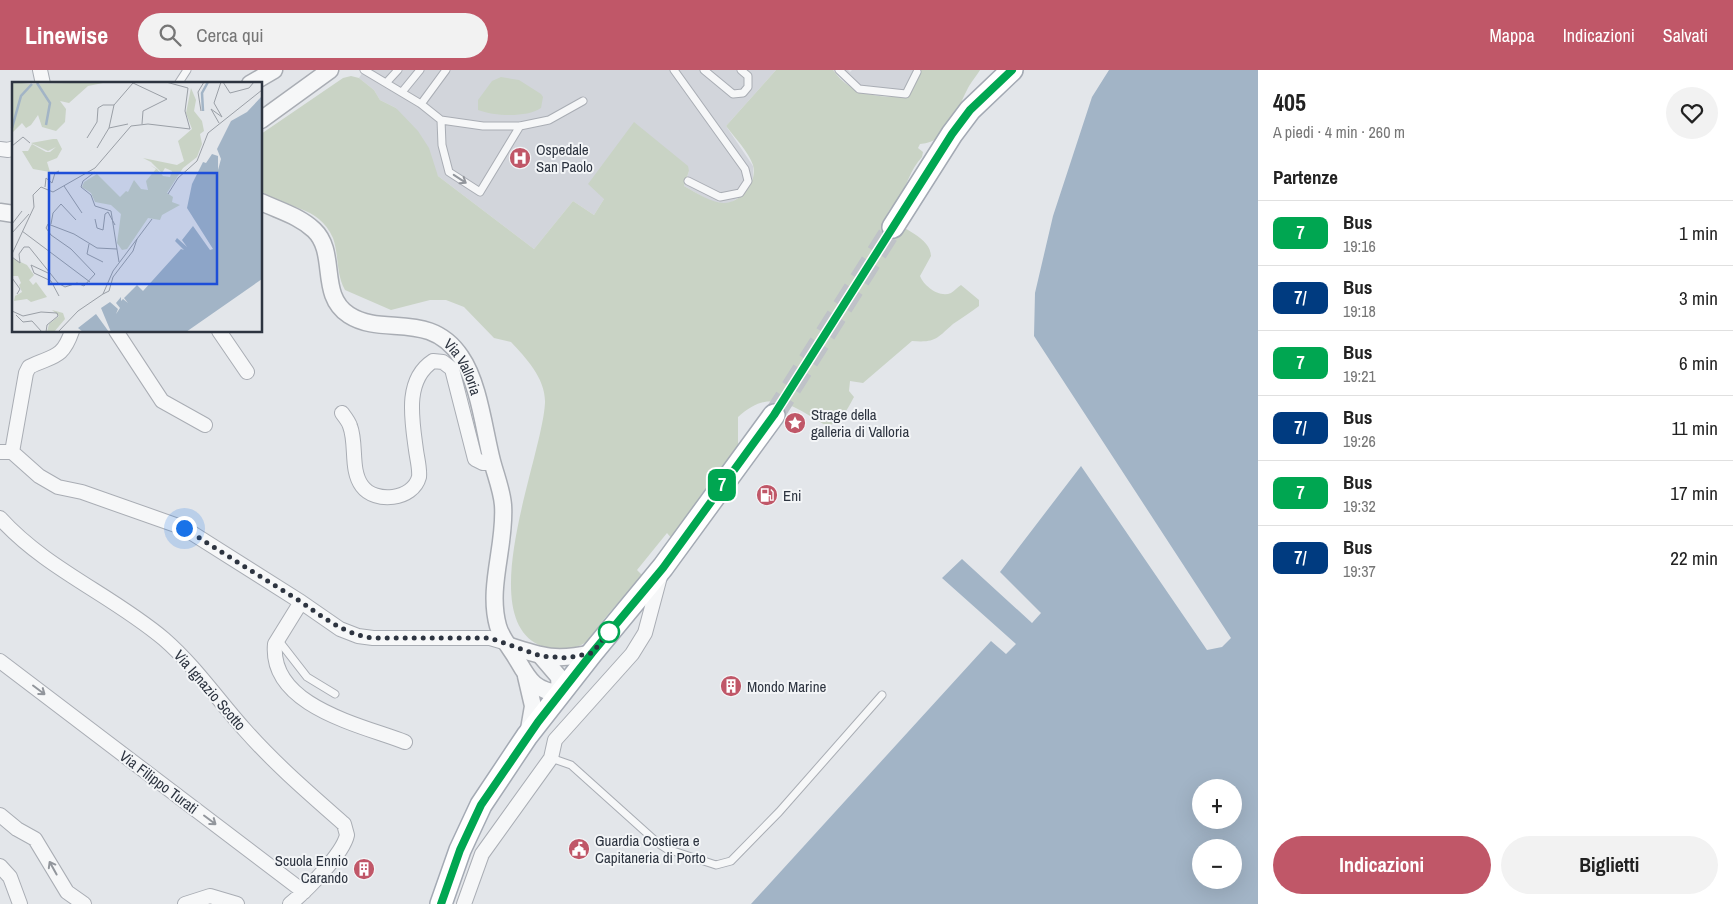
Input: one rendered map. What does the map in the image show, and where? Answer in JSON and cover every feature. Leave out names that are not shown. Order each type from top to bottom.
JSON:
[{"type":"main road","points":[[893,227],[970,110],[1012,70]]},
{"type":"main road","points":[[441,904],[460,850],[481,805],[527,736],[592,653],[663,568],[774,415]]},
{"type":"street","points":[[253,82],[274,70]]},
{"type":"street","points":[[262,119],[330,70]]},
{"type":"street","name":"Via Valloria","points":[[262,202],[296,216],[315,231],[325,250],[328,282],[335,300],[347,315],[364,322],[402,325],[430,331],[446,340],[461,356],[472,378],[503,502],[504,516],[495,610],[498,627],[525,674]]},
{"type":"street","points":[[72,332],[66,348],[58,356],[29,367],[6,452],[40,476],[58,487],[82,492],[184,528],[340,629],[358,636],[373,638],[490,638],[541,656],[567,658],[592,653]]},
{"type":"street","points":[[117,332],[162,401],[205,425]]},
{"type":"street","points":[[220,332],[247,372]]},
{"type":"street","points":[[342,413],[351,426],[357,475],[362,486],[372,495],[387,498],[400,495],[411,489],[419,477],[412,420],[413,396],[418,375],[432,361],[443,362],[452,369],[475,459],[483,463],[493,463]]},
{"type":"street","name":"Via Ignazio Scotto","points":[[0,518],[17,537],[39,554],[112,600],[165,640],[196,671],[246,731],[344,824],[348,835],[346,842],[304,892]]},
{"type":"street","points":[[464,904],[482,854],[551,758],[555,740],[632,654],[645,633],[663,568]]},
{"type":"street","points":[[301,602],[278,638],[274,652],[282,675],[302,699],[320,711],[405,742]]},
{"type":"street","points":[[525,674],[538,689],[560,693],[559,678],[541,656]]},
{"type":"street","name":"Via Filippo Turati","points":[[0,661],[304,892]]},
{"type":"street","points":[[525,674],[533,706],[527,736]]},
{"type":"street","points":[[0,814],[38,843],[67,892],[84,904]]},
{"type":"street","points":[[0,824],[16,828]]},
{"type":"street","points":[[0,866],[10,877],[20,904]]},
{"type":"street","points":[[290,904],[304,892]]},
{"type":"street","points":[[185,904],[210,896],[237,904]]},
{"type":"lane","points":[[179,82],[187,70]]},
{"type":"lane","points":[[364,70],[421,104],[441,120],[483,126],[520,126],[549,120],[583,101]]},
{"type":"lane","points":[[386,83],[398,70]]},
{"type":"lane","points":[[402,92],[420,70]]},
{"type":"lane","points":[[421,104],[446,70]]},
{"type":"lane","points":[[674,70],[745,168],[748,181],[740,193],[720,197],[688,182]]},
{"type":"lane","points":[[704,70],[733,94],[743,93],[748,87],[748,76],[741,70]]},
{"type":"lane","points":[[839,70],[859,90],[886,94],[906,94],[917,72]]},
{"type":"lane","points":[[441,120],[442,145],[449,172],[480,192],[520,126]]},
{"type":"lane","points":[[278,638],[284,650],[306,678],[335,694]]},
{"type":"lane","points":[[551,758],[571,765],[667,849],[716,865],[731,861],[779,812],[882,695]]},
{"type":"shaded area","name":"Ospedale San Paolo","points":[[364,70],[776,70],[726,126],[753,166],[753,182],[744,193],[732,202],[723,204],[712,202],[684,186],[689,171],[604,199],[594,215],[573,201],[534,249],[438,176],[396,108],[380,100],[374,90],[359,78]]},
{"type":"shaded area","points":[[833,70],[848,70],[850,72],[852,70],[921,70],[906,97],[864,95],[849,87]]},
{"type":"green space","points":[[776,70],[833,70],[840,79],[856,90],[874,95],[905,97],[921,70],[980,70],[968,87],[946,131],[931,142],[920,144],[918,148],[923,152],[922,157],[912,172],[899,199],[886,218],[921,238],[930,250],[931,256],[920,276],[928,287],[946,294],[951,293],[961,285],[979,300],[979,306],[936,338],[926,341],[912,341],[863,383],[850,381],[849,391],[854,397],[844,414],[832,424],[827,426],[793,407],[772,401],[750,408],[738,417],[738,448],[673,540],[667,533],[637,570],[642,575],[605,618],[592,637],[575,647],[556,649],[544,647],[539,645],[520,628],[512,602],[512,569],[516,533],[541,428],[545,403],[539,377],[529,362],[511,342],[494,338],[464,307],[446,300],[430,300],[391,310],[345,290],[340,278],[335,244],[327,227],[310,213],[270,197],[262,192],[262,133],[343,78],[351,76],[359,78],[374,90],[380,100],[396,108],[418,131],[429,148],[438,176],[534,249],[573,201],[594,215],[604,199],[588,184],[634,122],[688,166],[689,171],[684,186],[701,196],[718,202],[726,203],[741,196],[752,182],[754,174],[753,165],[745,150],[726,126]]},
{"type":"green space","points":[[501,77],[519,80],[541,94],[543,97],[541,108],[519,115],[492,114],[478,110],[478,100],[492,81]]},
{"type":"water","points":[[1109,70],[1258,70],[1258,904],[751,904],[991,641],[1006,654],[1016,644],[942,578],[962,559],[1032,623],[1041,613],[1000,572],[1081,466],[1207,650],[1222,647],[1231,638],[1034,336],[1035,293],[1053,216],[1092,97]]},
{"type":"tunnel","points":[[774,415],[893,227]]},
{"type":"bus line","name":"7","points":[[441,904],[460,850],[481,805],[527,736],[592,653],[663,568],[774,415],[952,134],[970,110],[1012,70]]},
{"type":"place","name":"Ospedale San Paolo","points":[[520,158]]},
{"type":"place","name":"Strage della galleria di Valloria","points":[[795,423]]},
{"type":"place","name":"Eni","points":[[767,495]]},
{"type":"place","name":"Mondo Marine","points":[[731,686]]},
{"type":"place","name":"Guardia Costiera e Capitaneria di Porto","points":[[579,849]]},
{"type":"place","name":"Scuola Ennio Carando","points":[[364,869]]},
{"type":"route","points":[[184,528],[340,629],[358,636],[373,638],[490,638],[541,656],[567,658],[592,653],[614,626],[609,632]]}]
